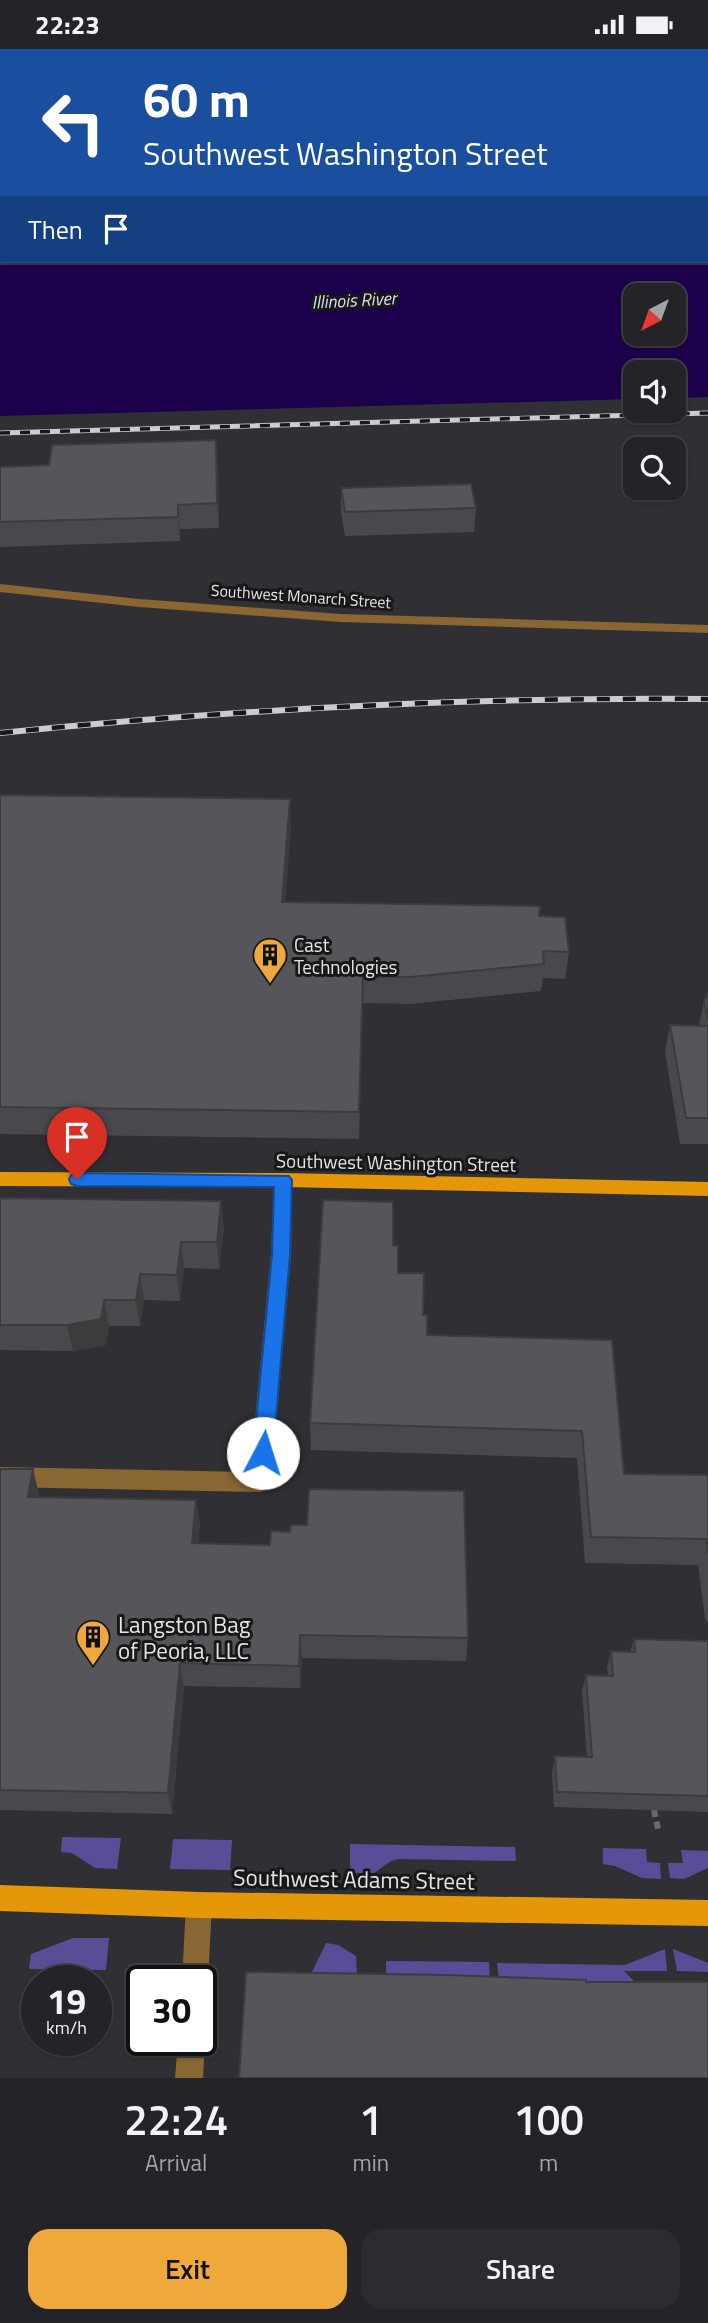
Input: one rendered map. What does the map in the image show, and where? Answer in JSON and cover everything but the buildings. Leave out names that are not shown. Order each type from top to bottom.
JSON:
[{"type":"main road","name":"Southwest Washington Street","points":[[0,1179],[283,1180],[708,1189]]},
{"type":"main road","name":"Southwest Adams Street","points":[[0,1898],[199,1905],[708,1913]]},
{"type":"street","name":"Southwest Monarch Street","points":[[0,588],[139,603],[341,618],[708,629]]},
{"type":"street","points":[[0,1478],[260,1482],[281,1255],[283,1180]]},
{"type":"street","points":[[196,1965],[199,1905]]},
{"type":"street","points":[[189,2078],[190,2056]]},
{"type":"path","points":[[654,1810],[658,1829]]},
{"type":"shaded area","points":[[62,1837],[121,1838],[117,1869],[95,1868],[72,1853],[61,1852]]},
{"type":"shaded area","points":[[173,1839],[232,1840],[230,1870],[170,1869]]},
{"type":"shaded area","points":[[350,1844],[515,1847],[516,1861],[399,1859],[391,1861],[374,1873],[350,1873]]},
{"type":"shaded area","points":[[603,1848],[646,1849],[647,1862],[660,1863],[661,1879],[642,1878],[615,1866],[603,1864]]},
{"type":"shaded area","points":[[681,1850],[708,1851],[708,1868],[684,1879],[670,1878],[668,1863],[683,1863]]},
{"type":"shaded area","points":[[73,1938],[109,1938],[106,1965],[30,1965],[31,1954]]},
{"type":"shaded area","points":[[326,1943],[338,1945],[356,1956],[357,1977],[310,1976]]},
{"type":"shaded area","points":[[665,1949],[667,1971],[624,1971],[636,1983],[499,1981],[497,1963],[625,1965]]},
{"type":"shaded area","points":[[673,1949],[708,1963],[708,1972],[677,1971]]},
{"type":"shaded area","points":[[386,1961],[489,1962],[490,1981],[386,1979]]},
{"type":"water","name":"Illinois River","points":[[0,263],[708,263],[708,397],[686,398],[686,360],[623,360],[623,399],[0,416]]},
{"type":"railway","points":[[0,433],[708,413]]},
{"type":"railway","points":[[0,733],[177,717],[354,706],[531,700],[708,699]]},
{"type":"place","name":"Cast Technologies","points":[[270,985]]},
{"type":"place","name":"Langston Bag of Peoria, LLC","points":[[93,1667]]},
{"type":"route","points":[[77,1179],[283,1180],[281,1255],[263,1453]]}]
